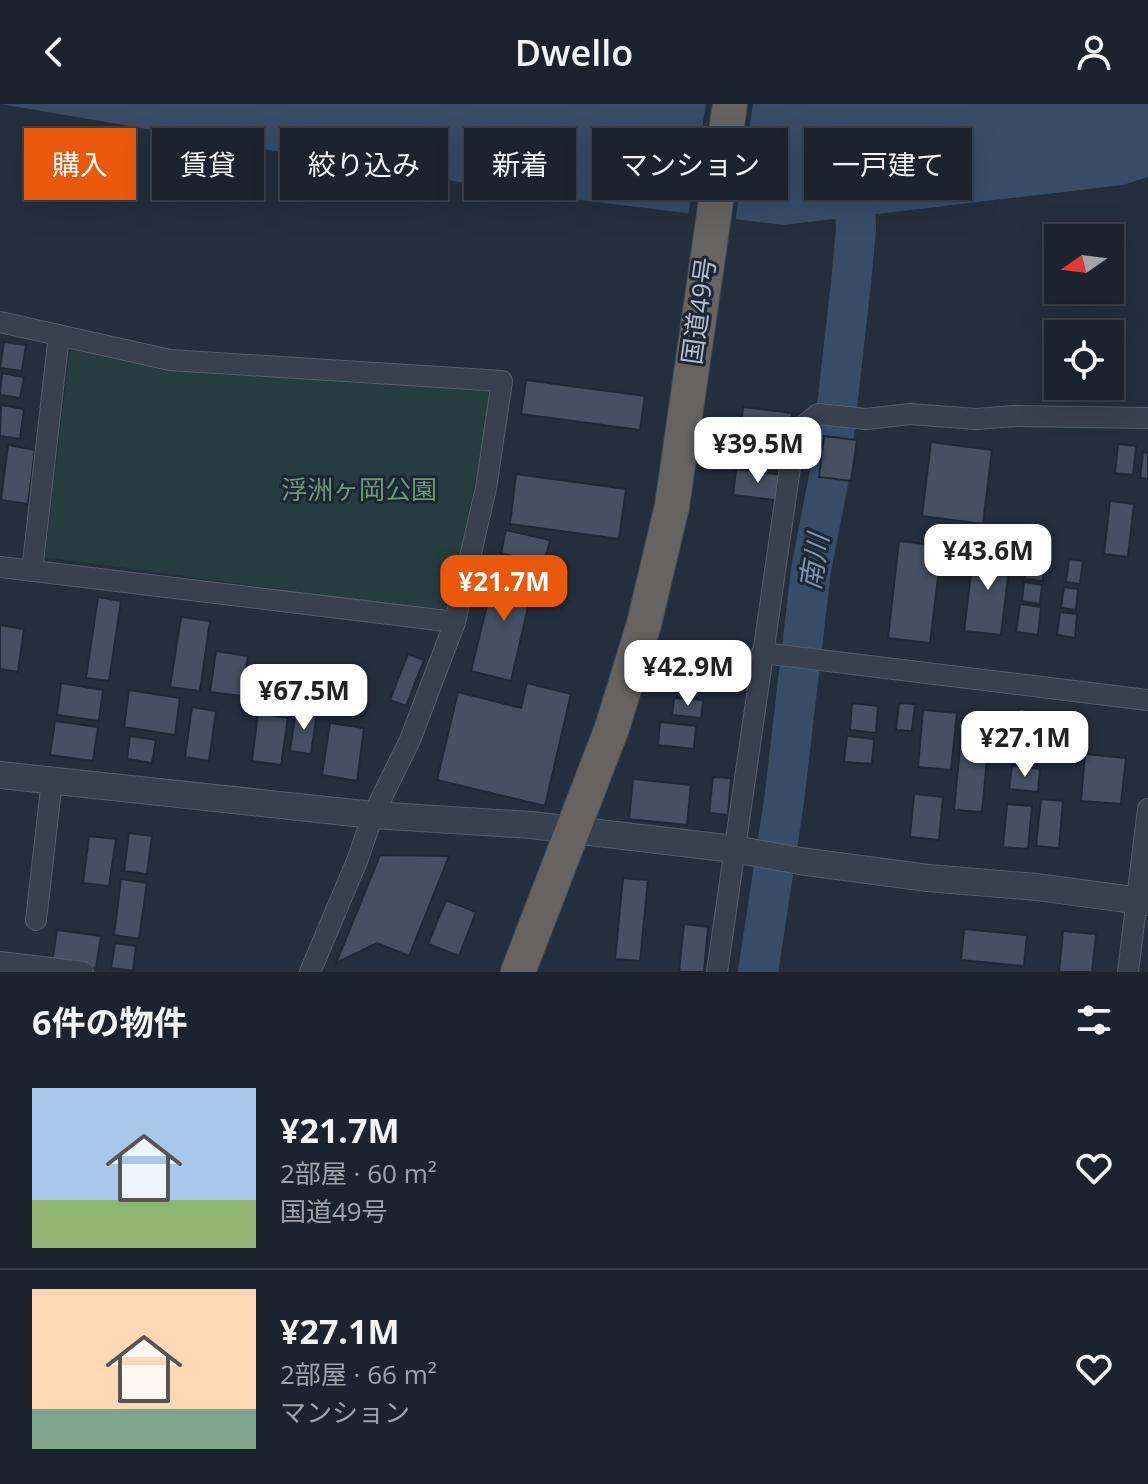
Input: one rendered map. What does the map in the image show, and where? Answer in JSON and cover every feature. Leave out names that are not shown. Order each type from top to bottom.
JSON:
[{"type":"highway","name":"国道49号","points":[[518,972],[612,728],[644,624],[672,506],[730,104]]},
{"type":"street","points":[[0,322],[170,360],[502,381],[486,488],[455,622],[410,740],[373,815],[310,972]]},
{"type":"street","points":[[32,571],[59,335]]},
{"type":"street","points":[[717,972],[769,654],[795,433],[818,414],[866,419],[910,414],[976,419],[1015,416],[1148,418]]},
{"type":"street","points":[[0,567],[455,622]]},
{"type":"street","points":[[769,654],[1148,700]]},
{"type":"street","points":[[0,775],[373,815],[531,825],[738,850],[800,861],[1143,901]]},
{"type":"street","points":[[36,920],[52,780]]},
{"type":"street","points":[[1128,972],[1143,901],[1148,809]]},
{"type":"street","points":[[0,962],[83,972]]},
{"type":"green space","name":"浮洲ヶ岡公園","points":[[70,348],[165,369],[493,389],[449,612],[45,557]]},
{"type":"water","points":[[0,104],[1148,104],[1148,177],[1123,185],[783,225],[576,199],[576,128],[464,128],[464,183],[448,180],[448,128],[280,128],[280,152],[264,149],[264,128],[152,130]]},
{"type":"pier","points":[[706,104],[753,104],[749,128],[702,128]]},
{"type":"pier","points":[[691,200],[738,200],[735,223],[688,217]]},
{"type":"building","points":[[4,342],[26,345],[22,371],[0,368]]},
{"type":"building","points":[[2,373],[24,377],[20,398],[0,395]]},
{"type":"building","points":[[526,380],[645,396],[640,430],[521,414]]},
{"type":"building","points":[[1,405],[24,409],[20,439],[0,436]]},
{"type":"building","points":[[743,407],[792,413],[786,461],[738,455]]},
{"type":"building","points":[[824,436],[857,440],[851,481],[819,477]]},
{"type":"building","points":[[931,442],[992,450],[983,524],[922,516]]},
{"type":"building","points":[[1118,444],[1136,446],[1133,475],[1115,473]]},
{"type":"building","points":[[8,445],[35,450],[28,504],[1,500]]},
{"type":"building","points":[[1143,452],[1148,453],[1148,479],[1140,478]]},
{"type":"building","points":[[736,469],[784,475],[781,501],[733,495]]},
{"type":"building","points":[[516,474],[626,489],[619,539],[510,524]]},
{"type":"building","points":[[1110,501],[1134,504],[1128,557],[1104,554]]},
{"type":"building","points":[[506,530],[550,540],[544,564],[501,553]]},
{"type":"building","points":[[899,541],[942,546],[930,643],[888,638]]},
{"type":"building","points":[[974,548],[1011,552],[1001,635],[964,631]]},
{"type":"building","points":[[1028,554],[1045,556],[1043,581],[1025,579]]},
{"type":"building","points":[[1069,559],[1083,561],[1080,584],[1066,582]]},
{"type":"building","points":[[497,564],[536,573],[511,681],[471,671]]},
{"type":"building","points":[[1024,582],[1042,585],[1040,604],[1022,601]]},
{"type":"building","points":[[1064,587],[1078,589],[1076,610],[1061,608]]},
{"type":"building","points":[[98,597],[121,601],[109,681],[86,678]]},
{"type":"building","points":[[1020,604],[1041,607],[1038,635],[1016,632]]},
{"type":"building","points":[[1060,612],[1077,614],[1075,638],[1057,635]]},
{"type":"building","points":[[181,617],[210,621],[200,691],[170,687]]},
{"type":"building","points":[[0,625],[24,629],[18,672],[0,669]]},
{"type":"building","points":[[216,651],[248,656],[242,696],[210,692]]},
{"type":"building","points":[[408,654],[424,660],[406,706],[390,700]]},
{"type":"building","points":[[61,683],[103,690],[99,721],[57,715]]},
{"type":"building","points":[[527,683],[571,694],[545,806],[437,780],[458,692],[521,708]]},
{"type":"building","points":[[129,690],[180,698],[175,735],[124,727]]},
{"type":"building","points":[[674,698],[703,700],[701,718],[672,715]]},
{"type":"building","points":[[852,703],[878,706],[876,733],[850,730]]},
{"type":"building","points":[[899,703],[915,704],[912,731],[896,730]]},
{"type":"building","points":[[192,707],[216,711],[209,761],[185,757]]},
{"type":"building","points":[[296,709],[317,712],[311,754],[290,751]]},
{"type":"building","points":[[1019,709],[1043,712],[1041,735],[1017,733]]},
{"type":"building","points":[[923,710],[957,713],[951,770],[918,767]]},
{"type":"building","points":[[258,713],[288,718],[281,765],[252,761]]},
{"type":"building","points":[[963,716],[991,718],[982,812],[954,810]]},
{"type":"building","points":[[55,721],[98,727],[93,761],[50,755]]},
{"type":"building","points":[[660,722],[696,726],[694,749],[658,745]]},
{"type":"building","points":[[330,723],[364,728],[357,781],[322,775]]},
{"type":"building","points":[[130,736],[156,740],[152,763],[127,759]]},
{"type":"building","points":[[847,736],[874,739],[872,764],[844,762]]},
{"type":"building","points":[[1015,742],[1038,745],[1036,762],[1013,759]]},
{"type":"building","points":[[1085,754],[1126,758],[1121,804],[1081,801]]},
{"type":"building","points":[[1012,766],[1040,769],[1038,792],[1009,789]]},
{"type":"building","points":[[713,777],[731,778],[728,815],[709,813]]},
{"type":"building","points":[[633,779],[691,785],[687,825],[629,819]]},
{"type":"building","points":[[914,794],[943,797],[939,840],[910,837]]},
{"type":"building","points":[[1041,799],[1063,801],[1059,848],[1036,846]]},
{"type":"building","points":[[1007,804],[1032,806],[1028,849],[1003,847]]},
{"type":"building","points":[[129,833],[152,836],[147,874],[124,871]]},
{"type":"building","points":[[89,836],[116,839],[109,886],[83,883]]},
{"type":"building","points":[[380,855],[449,856],[409,956],[377,943],[336,963]]},
{"type":"building","points":[[623,878],[648,880],[640,961],[615,959]]},
{"type":"building","points":[[121,879],[147,883],[139,939],[114,935]]},
{"type":"building","points":[[446,900],[476,912],[459,956],[428,944]]},
{"type":"building","points":[[684,924],[708,927],[704,972],[679,972]]},
{"type":"building","points":[[964,929],[1027,935],[1024,966],[961,960]]},
{"type":"building","points":[[57,930],[101,936],[96,968],[52,962]]},
{"type":"building","points":[[1063,931],[1096,934],[1092,972],[1059,972]]},
{"type":"building","points":[[115,943],[136,946],[133,971],[111,968]]},
{"type":"waterway","name":"南川","points":[[758,972],[784,801],[811,570],[829,477],[851,283],[856,229],[851,104]]}]
